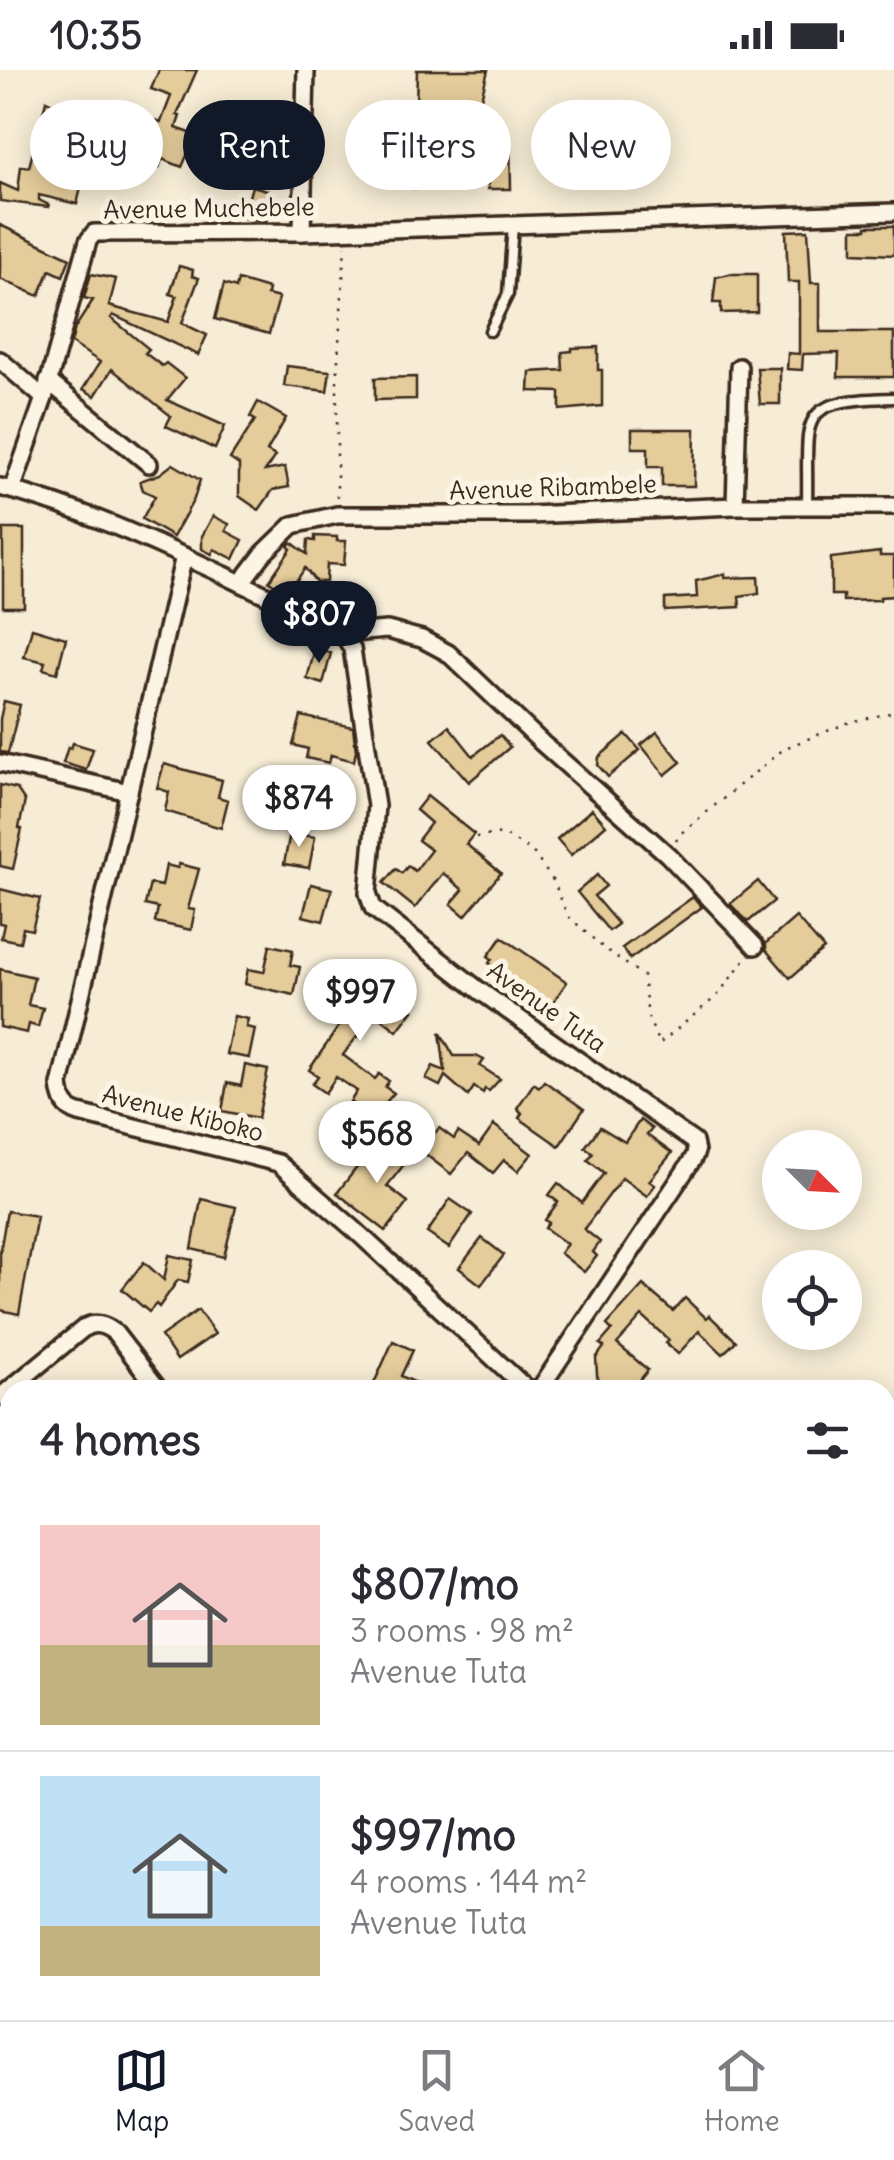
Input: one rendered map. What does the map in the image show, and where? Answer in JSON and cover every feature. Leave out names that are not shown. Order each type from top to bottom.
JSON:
[{"type":"street","points":[[302,232],[306,70]]},
{"type":"street","name":"Avenue Muchebele","points":[[6,488],[44,398],[87,245],[94,233],[302,232],[894,212]]},
{"type":"street","points":[[0,360],[44,398]]},
{"type":"street","points":[[735,506],[739,367]]},
{"type":"street","points":[[48,381],[149,464]]},
{"type":"street","points":[[6,488],[75,510],[184,556],[340,634],[387,630],[422,639],[448,653],[542,744],[668,855],[755,946]]},
{"type":"street","name":"Avenue Ribambele","points":[[241,583],[264,553],[293,526],[337,515],[529,515],[735,506],[894,506]]},
{"type":"street","name":"Avenue Kiboko","points":[[184,556],[60,1085],[65,1105],[79,1113],[278,1163],[517,1380]]},
{"type":"street","name":"Avenue Tuta","points":[[340,634],[352,649],[376,806],[368,893],[372,908],[696,1146],[693,1159],[546,1380]]},
{"type":"street","points":[[0,763],[128,792]]},
{"type":"street","points":[[21,1380],[94,1324],[106,1326],[114,1333],[152,1380]]},
{"type":"lane","points":[[490,330],[508,294],[512,225]]},
{"type":"lane","points":[[807,506],[808,431],[812,416],[821,407],[894,398]]},
{"type":"path","points":[[337,515],[336,374],[346,230]]},
{"type":"path","points":[[668,855],[680,834],[785,748],[850,722],[894,712]]},
{"type":"path","points":[[476,837],[503,834],[532,851],[554,882],[567,916],[643,976],[648,1018],[659,1044],[717,996],[755,946]]},
{"type":"building","points":[[159,70],[197,70],[177,115],[180,116],[176,128],[183,130],[182,167],[163,159],[163,117],[171,96],[151,89]]},
{"type":"building","points":[[417,70],[488,70],[481,100],[416,100]]},
{"type":"building","points":[[30,163],[30,190],[80,190],[77,204],[39,195],[39,200],[49,207],[0,201],[0,183],[18,191],[21,166],[29,167]]},
{"type":"building","points":[[251,190],[267,190],[262,209],[269,211],[266,221],[237,217],[241,203],[247,204]]},
{"type":"building","points":[[0,225],[70,258],[63,276],[50,270],[39,296],[0,279]]},
{"type":"building","points":[[894,226],[894,255],[853,253],[853,229]]},
{"type":"building","points":[[808,230],[811,283],[820,283],[820,332],[894,332],[894,377],[838,377],[839,353],[803,354],[802,370],[787,369],[788,353],[799,354],[799,282],[788,282],[786,231]]},
{"type":"building","points":[[179,266],[193,270],[192,276],[199,278],[182,323],[207,335],[198,355],[113,315],[111,318],[149,349],[145,353],[185,378],[167,400],[225,426],[215,449],[166,426],[171,416],[112,369],[95,396],[83,389],[100,362],[71,343],[75,328],[93,300],[84,298],[91,274],[116,279],[109,306],[168,322],[177,296],[170,294]]},
{"type":"building","points":[[757,274],[757,312],[721,313],[721,303],[713,303],[716,277]]},
{"type":"building","points":[[238,280],[268,289],[267,295],[279,298],[269,334],[215,319],[224,284],[236,288]]},
{"type":"building","points":[[598,347],[602,406],[560,410],[560,392],[529,391],[530,372],[563,370],[562,352]]},
{"type":"building","points":[[287,366],[330,371],[327,391],[284,386]]},
{"type":"building","points":[[757,368],[780,368],[780,404],[760,404]]},
{"type":"building","points":[[416,377],[416,399],[375,400],[375,378]]},
{"type":"building","points":[[258,402],[286,418],[267,451],[275,456],[265,471],[285,467],[289,487],[273,490],[259,510],[239,496],[239,465],[230,459],[255,420],[250,417]]},
{"type":"building","points":[[632,429],[695,429],[694,486],[662,486],[662,467],[648,467],[648,448],[632,448]]},
{"type":"building","points":[[173,464],[200,480],[173,537],[142,519],[155,496],[143,490],[140,481]]},
{"type":"building","points":[[213,516],[229,524],[226,531],[243,540],[234,559],[214,549],[212,554],[202,549],[202,536]]},
{"type":"building","points":[[3,529],[24,529],[24,607],[3,607]]},
{"type":"building","points":[[315,536],[346,541],[344,565],[327,564],[326,582],[316,582],[305,568],[288,593],[269,581],[291,549],[291,542],[307,554],[308,540],[315,541]]},
{"type":"building","points":[[880,552],[880,556],[894,556],[894,596],[843,601],[843,595],[831,595],[831,558]]},
{"type":"building","points":[[725,574],[725,578],[758,577],[759,593],[739,596],[740,607],[665,611],[665,599],[697,597],[696,581]]},
{"type":"building","points":[[32,628],[66,638],[57,673],[43,669],[45,662],[24,657]]},
{"type":"building","points":[[315,649],[331,653],[323,684],[307,679]]},
{"type":"building","points":[[4,701],[20,705],[8,753],[0,752]]},
{"type":"building","points":[[301,716],[353,727],[354,761],[331,755],[329,763],[306,758],[308,749],[293,745]]},
{"type":"building","points":[[449,726],[473,756],[500,735],[510,747],[469,782],[432,740]]},
{"type":"building","points":[[657,732],[681,762],[665,775],[641,745]]},
{"type":"building","points":[[626,734],[640,750],[608,777],[598,765],[599,757]]},
{"type":"building","points":[[73,743],[93,749],[86,770],[63,763]]},
{"type":"building","points":[[164,764],[222,780],[218,797],[228,800],[221,828],[165,811],[169,792],[157,788]]},
{"type":"building","points":[[0,785],[17,789],[25,801],[13,869],[0,866]]},
{"type":"building","points":[[427,796],[474,834],[466,844],[501,873],[465,916],[451,904],[463,890],[443,873],[415,908],[384,883],[396,869],[402,873],[408,866],[415,871],[431,850],[418,840],[431,823],[416,810]]},
{"type":"building","points":[[592,809],[606,825],[571,855],[557,839]]},
{"type":"building","points":[[290,833],[315,837],[309,868],[284,864]]},
{"type":"building","points":[[179,864],[199,869],[188,909],[195,910],[191,930],[155,922],[158,908],[145,905],[150,884],[162,886],[166,865],[178,868]]},
{"type":"building","points":[[597,875],[606,886],[594,896],[618,924],[609,931],[577,892]]},
{"type":"building","points":[[758,881],[774,901],[748,922],[730,904]]},
{"type":"building","points":[[311,884],[332,889],[323,921],[303,916]]},
{"type":"building","points":[[0,889],[40,899],[32,930],[23,928],[20,942],[1,938],[4,924],[0,923]]},
{"type":"building","points":[[693,897],[702,907],[630,959],[622,948]]},
{"type":"building","points":[[796,917],[824,949],[790,978],[766,950],[766,943]]},
{"type":"building","points":[[502,937],[567,982],[549,1008],[489,963],[492,959],[488,956]]},
{"type":"building","points":[[270,945],[293,950],[290,965],[300,967],[294,995],[245,984],[248,969],[264,972]]},
{"type":"building","points":[[355,965],[413,1010],[397,1031],[375,1013],[343,1055],[375,1079],[379,1074],[389,1081],[385,1087],[394,1093],[366,1125],[353,1116],[359,1108],[350,1102],[357,1091],[336,1077],[325,1093],[312,1084],[318,1076],[309,1070],[358,998],[341,984]]},
{"type":"building","points":[[0,969],[34,977],[28,1005],[43,1008],[38,1027],[29,1024],[27,1033],[0,1027]]},
{"type":"building","points":[[234,1016],[248,1019],[246,1027],[255,1029],[249,1058],[226,1054]]},
{"type":"building","points":[[440,1032],[454,1056],[484,1060],[480,1066],[500,1079],[489,1091],[485,1089],[483,1093],[474,1087],[468,1096],[445,1076],[440,1086],[426,1079],[433,1066],[445,1071]]},
{"type":"building","points":[[245,1065],[268,1070],[258,1118],[222,1111],[227,1083],[241,1086]]},
{"type":"building","points":[[544,1081],[584,1109],[559,1146],[519,1118],[522,1113],[517,1108],[534,1083],[539,1087]]},
{"type":"building","points":[[640,1120],[652,1129],[647,1135],[672,1153],[649,1181],[655,1185],[647,1196],[622,1178],[584,1229],[600,1242],[593,1252],[597,1256],[584,1272],[560,1253],[567,1244],[545,1228],[549,1223],[545,1220],[558,1202],[549,1195],[558,1183],[582,1203],[604,1173],[588,1160],[593,1153],[585,1147],[600,1127],[625,1142]]},
{"type":"building","points":[[494,1125],[532,1154],[518,1171],[504,1160],[493,1173],[468,1153],[451,1174],[421,1151],[439,1128],[454,1139],[458,1132],[479,1146]]},
{"type":"building","points":[[389,1141],[410,1157],[387,1186],[408,1202],[386,1231],[337,1193],[372,1148],[380,1153]]},
{"type":"building","points":[[201,1199],[236,1207],[224,1257],[192,1249]]},
{"type":"building","points":[[450,1199],[472,1214],[449,1248],[427,1233]]},
{"type":"building","points":[[7,1211],[37,1216],[19,1314],[0,1310],[0,1252]]},
{"type":"building","points":[[482,1238],[504,1255],[481,1285],[459,1268]]},
{"type":"building","points":[[169,1255],[193,1260],[188,1282],[178,1280],[159,1307],[156,1304],[149,1312],[122,1289],[144,1262],[164,1280]]},
{"type":"building","points":[[643,1285],[673,1311],[685,1298],[736,1341],[723,1354],[699,1331],[678,1354],[666,1343],[669,1340],[642,1316],[617,1344],[648,1370],[640,1380],[597,1380],[596,1358],[604,1347],[600,1344],[612,1330],[607,1325]]},
{"type":"building","points":[[198,1310],[215,1334],[177,1360],[161,1336]]},
{"type":"building","points":[[393,1341],[413,1350],[401,1376],[410,1380],[375,1380]]}]
